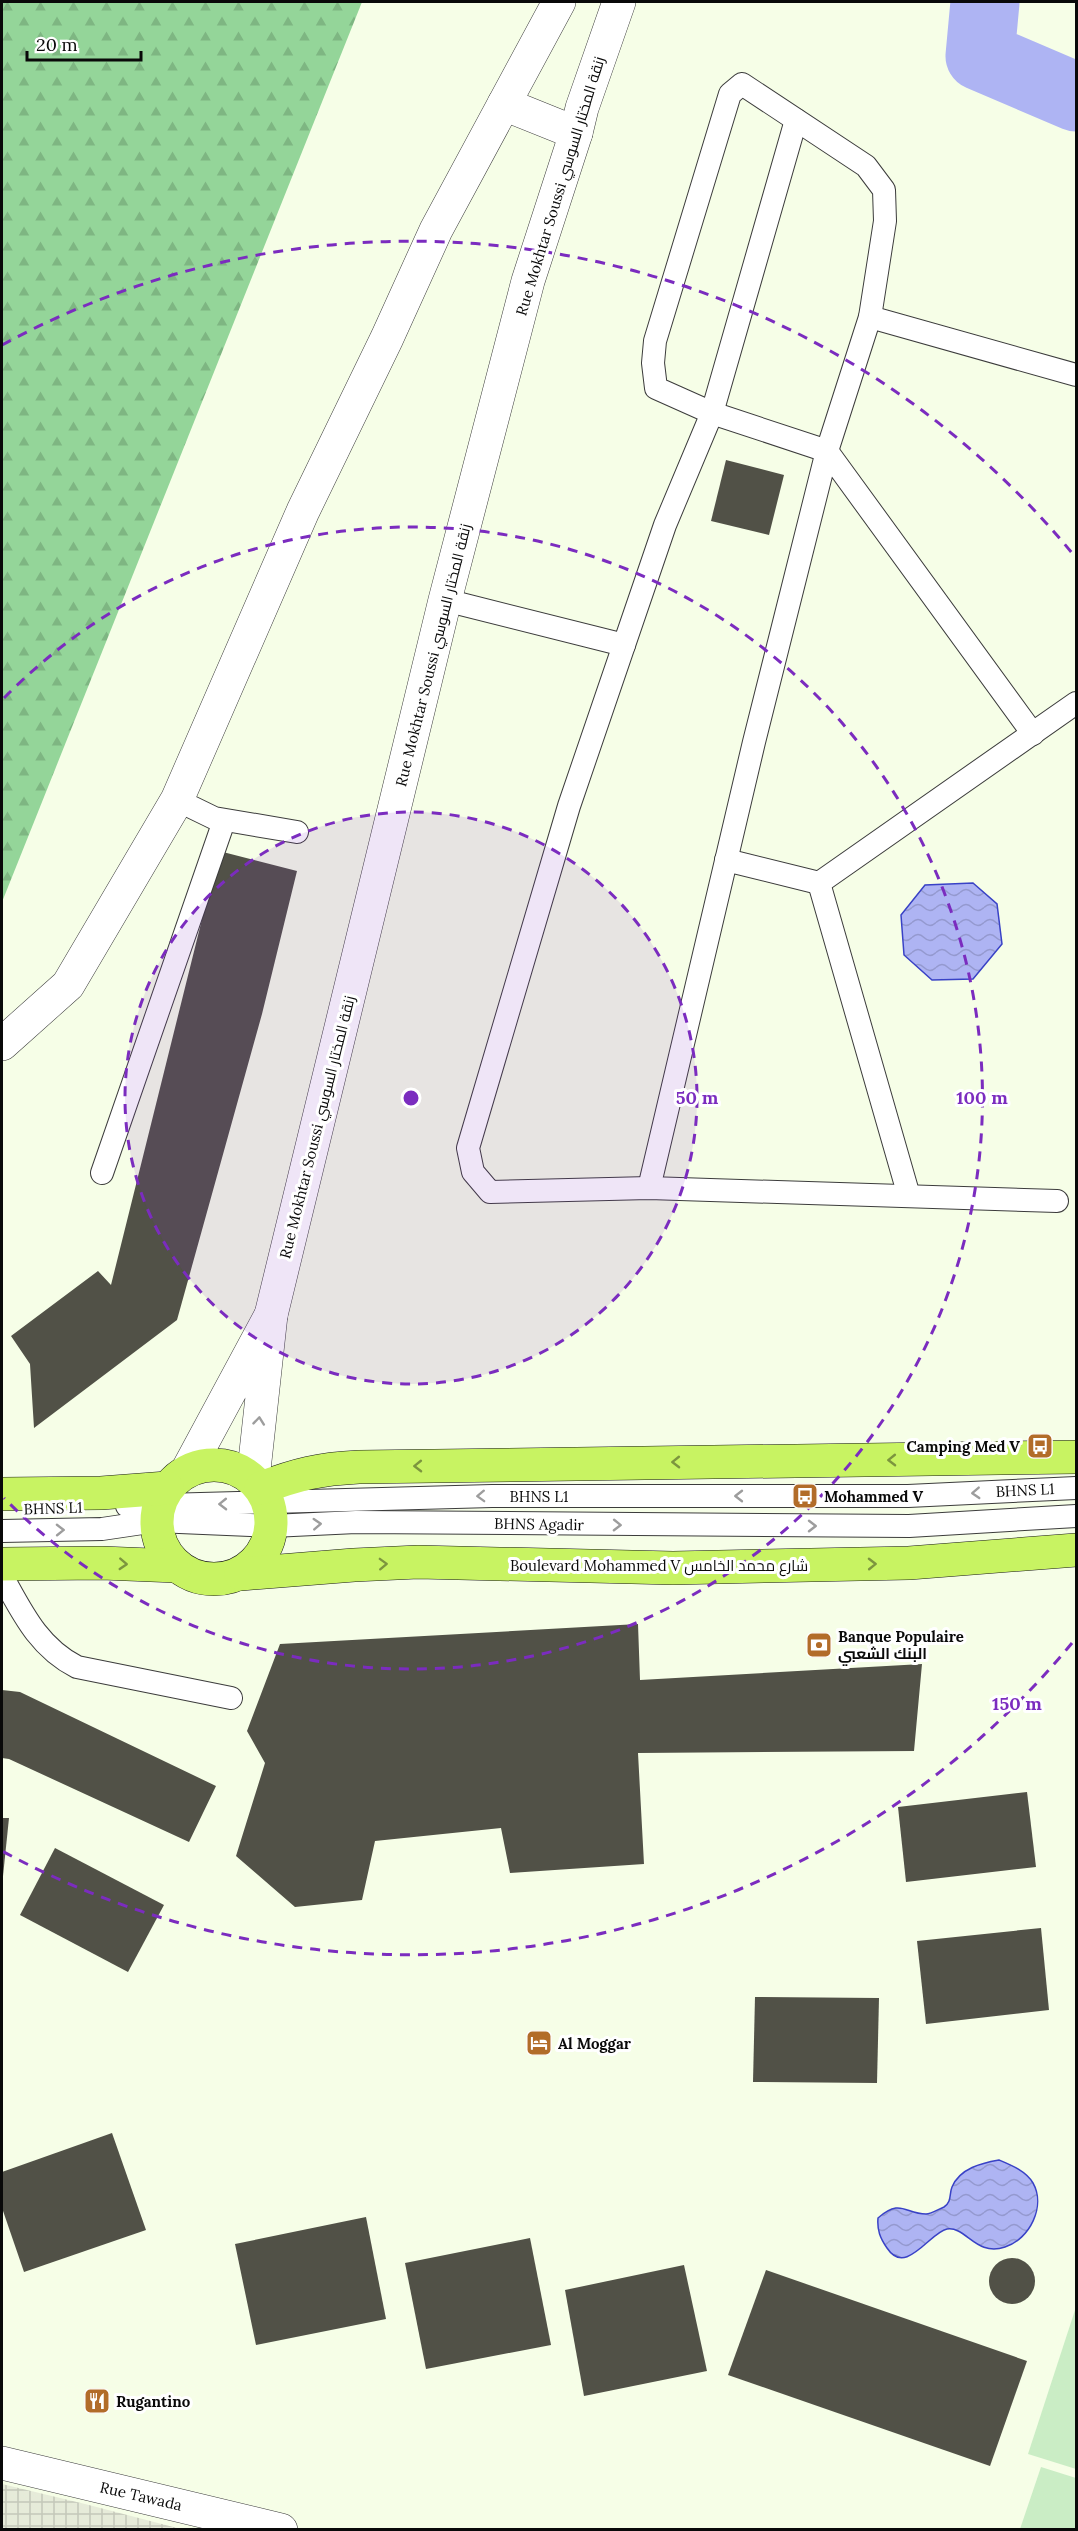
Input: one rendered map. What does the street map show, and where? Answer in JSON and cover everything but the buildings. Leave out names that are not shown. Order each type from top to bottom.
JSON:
[{"type":"main road","points":[[264,1499],[299,1474],[322,1468],[1077,1457]]},
{"type":"main road","points":[[2,1494],[100,1493],[168,1496],[210,1464],[233,1468],[264,1499],[268,1545],[256,1562],[241,1574],[219,1580],[196,1578],[176,1566],[165,1553],[159,1538],[168,1496]]},
{"type":"main road","name":"Boulevard Mohammed V شارع محمد الخامس","points":[[241,1574],[354,1564],[418,1562],[673,1568],[909,1563],[1077,1550]]},
{"type":"main road","points":[[2,1564],[102,1563],[176,1566]]},
{"type":"street","points":[[2,1044],[68,985],[177,800],[303,511],[387,338],[436,230],[559,2]]},
{"type":"street","name":"Rue Mokhtar Soussi زنقة المختار السوسي","points":[[271,1315],[445,600],[528,281],[582,108],[619,2]]},
{"type":"street","points":[[504,104],[576,133]]},
{"type":"street","points":[[168,1496],[271,1315]]},
{"type":"street","points":[[264,1499],[271,1315]]},
{"type":"street","name":"Rue Tawada","points":[[2,2463],[281,2529]]},
{"type":"lane","points":[[649,1188],[726,860],[827,451],[870,316],[885,221],[884,190],[866,166],[742,84],[730,94],[655,341],[653,363],[656,388],[712,413],[827,451],[1033,734]]},
{"type":"lane","points":[[796,120],[712,413],[665,525],[568,806],[468,1148],[473,1172],[490,1192],[649,1188],[1057,1201]]},
{"type":"lane","points":[[870,316],[1077,375]]},
{"type":"lane","points":[[445,600],[624,645]]},
{"type":"lane","points":[[726,860],[819,883],[1077,703]]},
{"type":"lane","points":[[177,800],[224,821],[297,832]]},
{"type":"lane","points":[[102,1173],[224,821]]},
{"type":"lane","points":[[819,883],[909,1196]]},
{"type":"lane","name":"BHNS L1","points":[[2,1510],[168,1496],[264,1499],[492,1496],[908,1496],[1077,1488]]},
{"type":"lane","points":[[2,1531],[102,1529],[168,1496]]},
{"type":"lane","name":"BHNS Agadir","points":[[264,1499],[356,1522],[909,1526],[1077,1516]]},
{"type":"lane","points":[[2,1576],[38,1637],[62,1659],[77,1667],[231,1698]]},
{"type":"green space","points":[[2,2],[362,2],[2,902]]},
{"type":"green space","points":[[1076,2307],[1076,2469],[1028,2454]]},
{"type":"green space","points":[[1041,2467],[1076,2478],[1076,2529],[1020,2529]]},
{"type":"shaded area","points":[[2,2484],[85,2504],[181,2529],[2,2529]]},
{"type":"water","points":[[973,883],[997,904],[1002,944],[973,979],[932,980],[904,955],[901,915],[925,885]]},
{"type":"water","points":[[999,2160],[1026,2175],[1037,2192],[1038,2202],[1033,2221],[1022,2237],[1005,2247],[995,2249],[979,2245],[954,2229],[947,2229],[910,2256],[902,2258],[894,2256],[887,2248],[882,2241],[878,2218],[898,2208],[926,2214],[944,2207],[960,2175],[979,2165]]},
{"type":"waterway","points":[[985,2],[980,56],[1076,97]]},
{"type":"place","name":"Camping Med V","points":[[1040,1446]]},
{"type":"place","name":"Mohammed V","points":[[805,1496]]},
{"type":"place","name":"Banque Populaire البنك الشعبي","points":[[819,1645]]},
{"type":"place","name":"Al Moggar","points":[[539,2043]]},
{"type":"place","name":"Rugantino","points":[[97,2401]]}]
